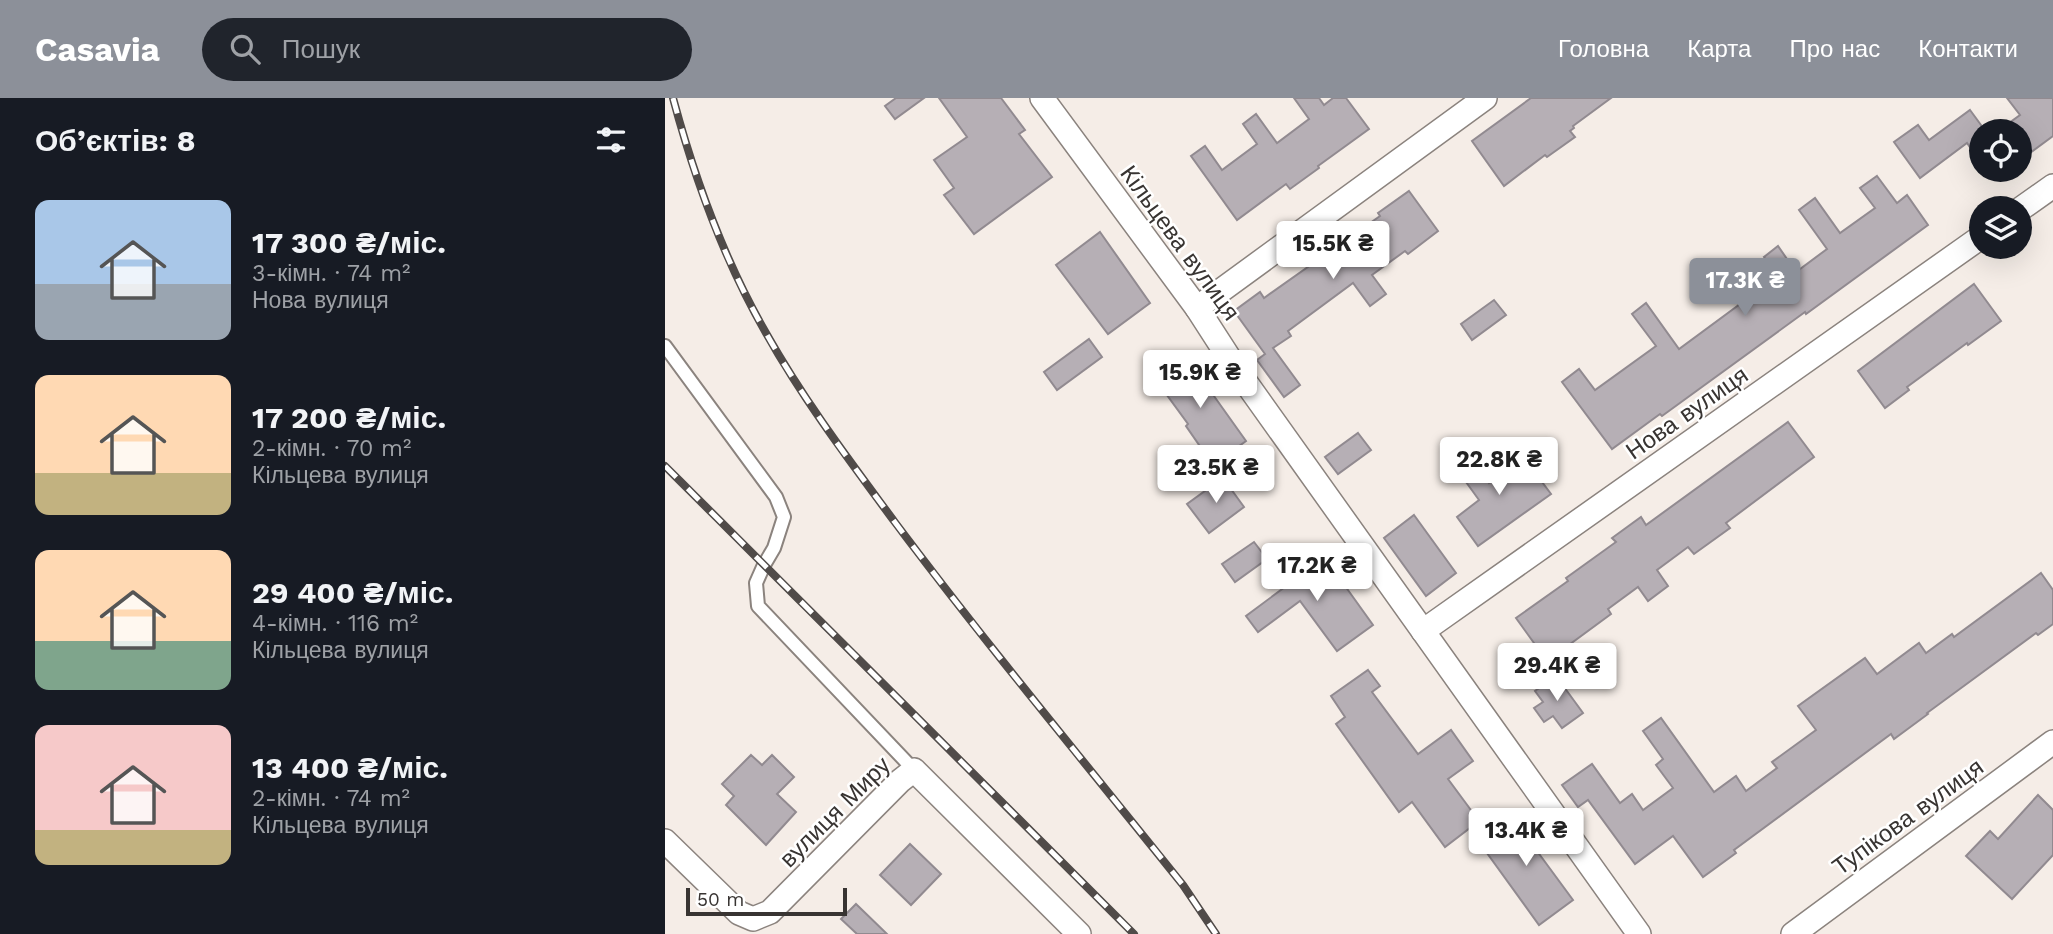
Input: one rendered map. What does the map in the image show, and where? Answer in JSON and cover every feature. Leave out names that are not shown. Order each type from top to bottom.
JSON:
[{"type":"street","name":"Кільцева вулиця","points":[[1042,98],[1197,308],[1237,370],[1639,934]]},
{"type":"street","points":[[1197,308],[1485,98]]},
{"type":"street","points":[[2032,201],[2053,186]]},
{"type":"street","name":"Нова вулиця","points":[[1423,631],[1969,245]]},
{"type":"street","name":"Тупікова вулиця","points":[[1793,934],[2053,742]]},
{"type":"street","points":[[914,770],[1079,934]]},
{"type":"street","name":"вулиця Миру","points":[[665,841],[739,913],[753,919],[762,917],[786,897],[914,770]]},
{"type":"lane","points":[[665,346],[776,497],[783,517],[774,548],[756,583],[758,606],[914,770]]},
{"type":"building","points":[[896,98],[924,98],[895,119],[885,106]]},
{"type":"building","points":[[939,98],[1001,98],[1025,130],[1019,134],[1052,177],[974,234],[944,195],[954,188],[934,160],[967,137]]},
{"type":"building","points":[[1294,98],[1319,98],[1324,105],[1333,98],[1346,98],[1369,129],[1290,189],[1286,184],[1237,220],[1191,156],[1205,146],[1222,170],[1257,144],[1243,124],[1256,114],[1277,143],[1309,119]]},
{"type":"building","points":[[1531,98],[1611,98],[1573,126],[1570,131],[1575,137],[1547,157],[1545,155],[1504,186],[1472,141]]},
{"type":"building","points":[[2007,98],[2053,98],[2053,136],[2032,151],[2032,119],[2014,119],[2020,115]]},
{"type":"building","points":[[1970,110],[1977,119],[1969,119],[1969,146],[1967,143],[1920,178],[1894,142],[1918,125],[1929,140]]},
{"type":"building","points":[[1877,176],[1897,203],[1907,195],[1928,225],[1612,449],[1562,382],[1579,369],[1595,390],[1656,346],[1632,314],[1646,303],[1679,349],[1778,276],[1764,257],[1778,246],[1796,272],[1827,249],[1799,210],[1815,198],[1840,233],[1875,208],[1860,188]]},
{"type":"building","points":[[1409,191],[1438,231],[1408,254],[1405,251],[1372,275],[1386,294],[1370,306],[1353,283],[1288,331],[1291,336],[1273,348],[1300,385],[1284,397],[1257,360],[1265,354],[1234,311],[1260,292],[1264,298],[1380,216],[1378,213]]},
{"type":"building","points":[[1100,232],[1150,303],[1108,334],[1056,265]]},
{"type":"building","points":[[1974,284],[2001,321],[1907,387],[1909,390],[1885,408],[1858,371]]},
{"type":"building","points":[[1494,300],[1506,315],[1472,340],[1461,324]]},
{"type":"building","points":[[1089,339],[1102,357],[1057,390],[1044,372]]},
{"type":"building","points":[[1184,354],[1246,441],[1213,465],[1186,426],[1188,424],[1153,376]]},
{"type":"building","points":[[1788,422],[1814,457],[1726,523],[1730,528],[1694,554],[1688,547],[1657,570],[1668,586],[1648,601],[1638,587],[1608,609],[1611,614],[1547,661],[1516,618],[1568,581],[1566,578],[1616,542],[1612,538],[1641,517],[1646,525]]},
{"type":"building","points":[[1358,433],[1371,450],[1338,474],[1325,457]]},
{"type":"building","points":[[1468,453],[1489,483],[1524,458],[1551,494],[1478,546],[1457,517],[1479,500],[1453,464]]},
{"type":"building","points":[[1223,478],[1244,507],[1209,533],[1187,504]]},
{"type":"building","points":[[1414,515],[1456,573],[1426,596],[1384,538]]},
{"type":"building","points":[[1254,542],[1267,559],[1235,582],[1222,564]]},
{"type":"building","points":[[1320,551],[1373,625],[1337,651],[1300,601],[1258,632],[1246,616],[1297,578],[1292,571]]},
{"type":"building","points":[[2041,573],[2053,590],[2053,624],[2038,635],[2036,633],[1894,739],[1891,734],[1734,850],[1736,853],[1703,877],[1673,836],[1635,864],[1588,800],[1578,807],[1562,785],[1592,764],[1620,803],[1632,794],[1643,810],[1673,788],[1656,765],[1663,759],[1643,731],[1661,718],[1714,792],[1736,776],[1746,791],[1777,768],[1772,762],[1816,730],[1798,706],[1865,658],[1877,674],[1919,643],[1926,653],[1952,634],[1954,637]]},
{"type":"building","points":[[1368,670],[1380,686],[1372,692],[1418,754],[1451,730],[1473,761],[1448,779],[1479,821],[1445,847],[1412,802],[1399,812],[1336,724],[1345,717],[1331,696]]},
{"type":"building","points":[[1556,676],[1583,713],[1562,728],[1553,716],[1544,722],[1534,708],[1543,702],[1535,691]]},
{"type":"building","points":[[751,755],[762,765],[772,755],[794,777],[777,794],[796,812],[766,845],[726,805],[734,796],[722,784]]},
{"type":"building","points":[[2038,795],[2053,810],[2053,855],[2012,899],[1966,856],[1990,831],[1998,839]]},
{"type":"building","points":[[1520,812],[1545,845],[1537,851],[1573,900],[1539,925],[1479,842]]},
{"type":"building","points":[[910,844],[941,874],[911,905],[880,875]]},
{"type":"building","points":[[856,904],[887,934],[857,934],[841,919]]},
{"type":"railway","points":[[673,98],[701,189],[724,248],[751,305],[795,382],[843,452],[929,567],[1183,885],[1216,934]]},
{"type":"railway","points":[[665,466],[1134,934]]}]
